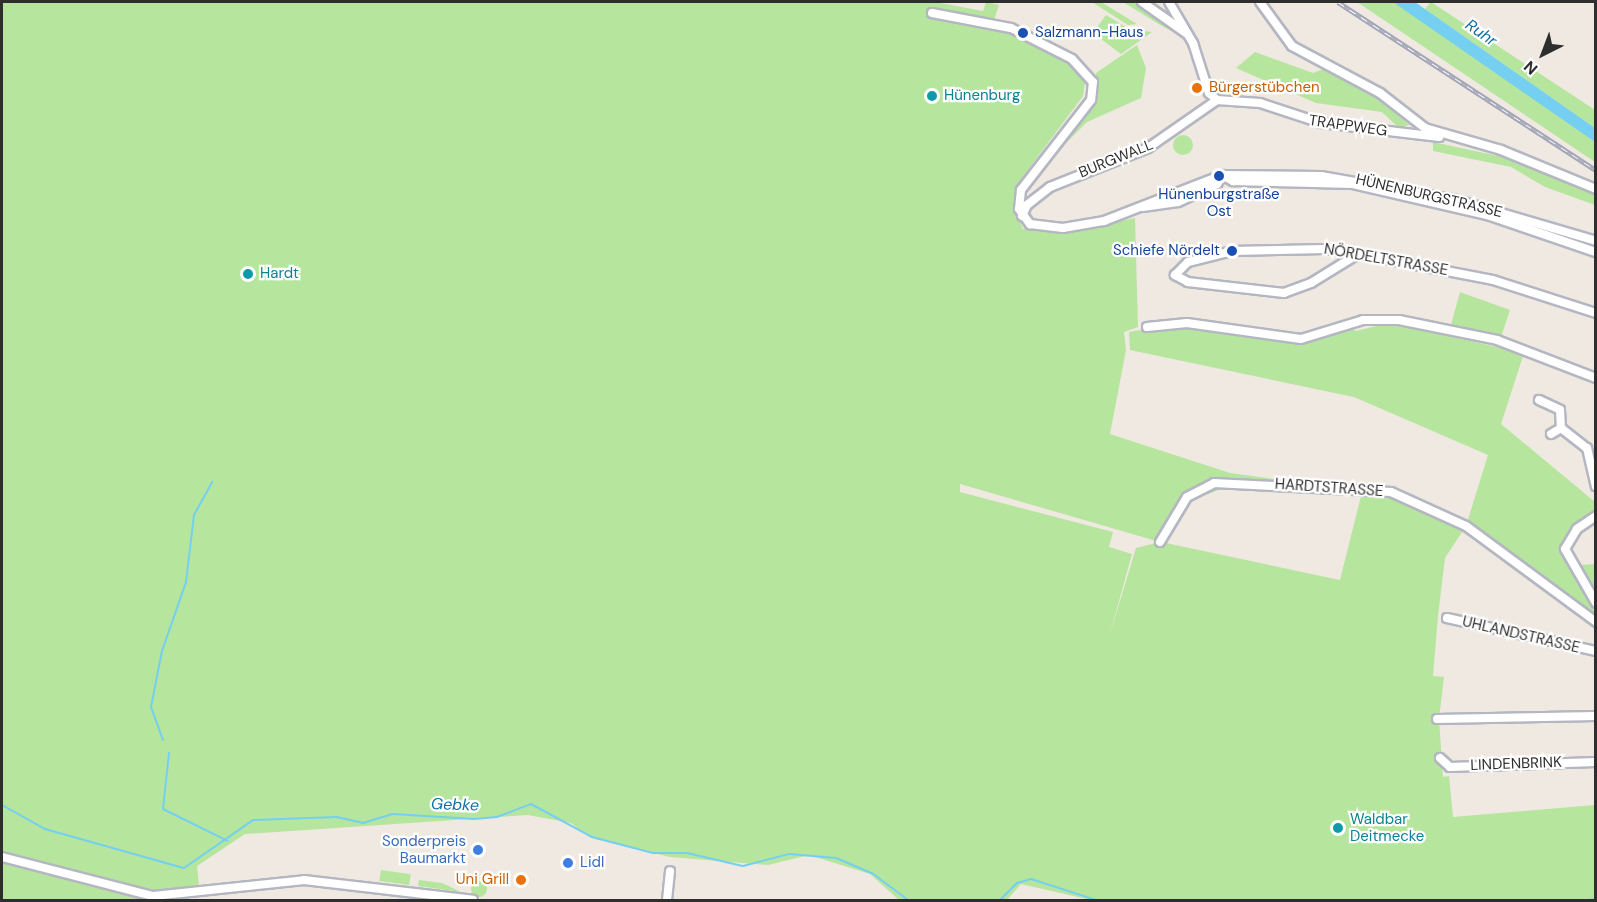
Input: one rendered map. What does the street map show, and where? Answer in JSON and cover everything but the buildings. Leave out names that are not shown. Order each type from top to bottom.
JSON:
[{"type":"street","points":[[1142,2],[1189,36]]},
{"type":"street","points":[[1169,2],[1189,36],[1208,90],[1217,100]]},
{"type":"street","points":[[1260,2],[1293,46],[1450,138],[1501,150],[1596,189]]},
{"type":"street","points":[[932,13],[1011,28],[1072,59],[1093,82],[1091,100],[1031,173],[1023,203]]},
{"type":"street","points":[[1202,108],[1208,90]]},
{"type":"street","name":"TRAPPWEG","points":[[1217,100],[1264,104],[1321,123],[1450,138]]},
{"type":"street","name":"BURGWALL","points":[[1023,203],[1056,183],[1152,146],[1202,108],[1217,100]]},
{"type":"street","name":"HÜNENBURGSTRASSE","points":[[1023,203],[1022,217],[1037,226],[1069,227],[1142,207],[1223,180],[1364,179],[1596,241]]},
{"type":"street","name":"HÜNENBURGSTRASSE","points":[[1223,180],[1370,187],[1490,216],[1596,252]]},
{"type":"street","name":"NÖRDELTSTRASSE","points":[[1358,254],[1311,283],[1284,293],[1188,282],[1175,272],[1182,265],[1251,248],[1358,254],[1493,280],[1596,312]]},
{"type":"street","points":[[1147,327],[1187,323],[1301,339],[1363,320],[1399,320],[1497,340],[1596,378]]},
{"type":"street","points":[[1539,400],[1560,410],[1561,428],[1587,448],[1596,486]]},
{"type":"street","points":[[1551,434],[1561,428]]},
{"type":"street","name":"HARDTSTRASSE","points":[[1160,542],[1187,497],[1214,483],[1391,492],[1466,526],[1596,622]]},
{"type":"street","points":[[1596,516],[1577,529],[1565,549],[1596,603]]},
{"type":"street","name":"UHLANDSTRASSE","points":[[1447,618],[1596,651]]},
{"type":"street","points":[[1437,719],[1596,716]]},
{"type":"street","name":"LINDENBRINK","points":[[1440,758],[1450,767],[1596,762]]},
{"type":"street","points":[[2,857],[116,888],[163,898],[304,880],[473,900]]},
{"type":"street","points":[[668,900],[670,872]]},
{"type":"green space","points":[[2,2],[935,2],[983,11],[986,2],[999,5],[992,26],[1075,65],[1086,77],[1083,96],[1024,175],[1013,202],[1023,229],[1072,231],[1135,218],[1138,327],[1124,332],[1126,350],[1110,434],[1230,473],[1390,495],[1466,526],[1445,558],[1433,676],[1444,677],[1439,719],[1443,777],[1449,776],[1453,817],[1595,805],[1595,900],[1091,900],[1021,884],[1007,900],[899,900],[870,874],[809,855],[768,865],[670,857],[591,838],[571,823],[528,815],[245,834],[197,866],[199,885],[159,891],[154,900],[2,900]],"holes":[[[960,484],[1160,542],[1136,548],[1110,634],[1132,554],[1109,547],[1113,532],[960,492]],[[1230,486],[1362,492],[1340,580],[1161,542],[1191,500]]]},
{"type":"green space","points":[[1092,2],[1101,2],[1137,24],[1128,25]]},
{"type":"green space","points":[[1123,2],[1137,2],[1181,36],[1162,26]]},
{"type":"green space","points":[[1357,2],[1393,2],[1408,8],[1595,142],[1595,162]]},
{"type":"green space","points":[[1431,2],[1595,110],[1595,128],[1425,9]]},
{"type":"green space","points":[[1106,15],[1129,29],[1152,32],[1121,54],[1093,33]]},
{"type":"green space","points":[[1137,45],[1146,68],[1141,98],[1087,122],[1060,149],[1056,144],[1094,101],[1096,73]]},
{"type":"green space","points":[[1255,52],[1313,73],[1324,69],[1381,101],[1409,125],[1399,128],[1382,112],[1316,103],[1236,68]]},
{"type":"green space","points":[[1183,135],[1190,138],[1193,145],[1190,152],[1183,155],[1176,152],[1173,145],[1176,138]]},
{"type":"green space","points":[[1433,142],[1512,159],[1595,195],[1595,205],[1545,187],[1511,167],[1433,151]]},
{"type":"green space","points":[[1460,292],[1510,310],[1501,337],[1451,325]]},
{"type":"green space","points":[[1389,323],[1524,353],[1501,424],[1595,502],[1595,511],[1566,536],[1561,555],[1581,565],[1595,564],[1595,617],[1466,526],[1488,455],[1354,397],[1130,350],[1129,332],[1178,324],[1307,343],[1349,327],[1356,331]]},
{"type":"green space","points":[[381,870],[411,874],[409,885],[379,881]]},
{"type":"green space","points":[[419,880],[442,883],[461,892],[418,886]]},
{"type":"green space","points":[[479,881],[485,883],[487,889],[485,895],[479,897],[473,895],[471,889],[473,883]]},
{"type":"water","points":[[1393,2],[1415,2],[1595,128],[1595,142]]},
{"type":"waterway","points":[[163,740],[151,707],[162,651],[186,582],[194,515],[212,482]]},
{"type":"waterway","points":[[169,753],[163,809],[228,841]]},
{"type":"waterway","name":"Gebke","points":[[2,805],[45,829],[184,868],[253,820],[337,817],[363,823],[393,814],[474,819],[497,817],[531,804],[592,837],[653,853],[687,853],[743,866],[789,854],[836,858],[872,873],[908,900]]},
{"type":"waterway","name":"Gebke","points":[[1000,900],[1017,883],[1031,879],[1096,900]]},
{"type":"waterway","name":"Gebke","points":[[1587,900],[1596,899]]},
{"type":"waterway","name":"Gebke","points":[[1393,900],[1447,900]]},
{"type":"railway","points":[[1338,2],[1596,170]]},
{"type":"place","name":"Salzmann-Haus","points":[[1023,33]]},
{"type":"place","name":"Bürgerstübchen","points":[[1197,88]]},
{"type":"place","name":"Hünenburg","points":[[932,96]]},
{"type":"place","name":"Hünenburgstraße Ost","points":[[1219,176]]},
{"type":"place","name":"Schiefe Nördelt","points":[[1232,251]]},
{"type":"place","name":"Hardt","points":[[248,274]]},
{"type":"place","name":"Waldbar Deitmecke","points":[[1338,828]]},
{"type":"place","name":"Sonderpreis Baumarkt","points":[[478,850]]},
{"type":"place","name":"Lidl","points":[[568,863]]},
{"type":"place","name":"Uni Grill","points":[[521,880]]},
{"type":"water label","name":"Ruhr","points":[[1481,33]]}]
